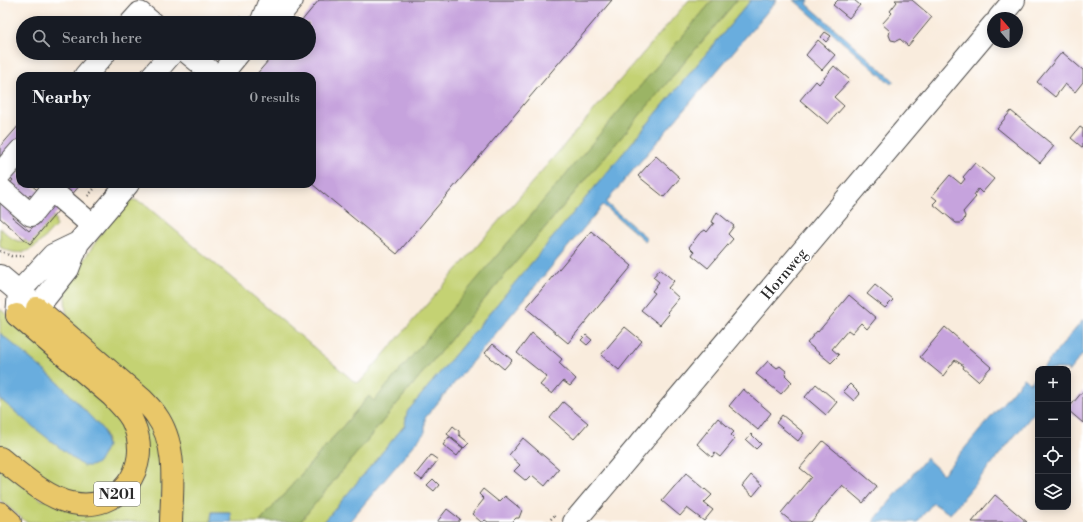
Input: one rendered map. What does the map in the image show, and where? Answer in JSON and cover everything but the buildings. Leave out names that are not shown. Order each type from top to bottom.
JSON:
[{"type":"highway","points":[[37,308],[142,399],[156,415],[165,433],[171,459],[173,484],[171,522]]},
{"type":"highway","name":"N201","points":[[0,458],[50,495],[72,504],[93,504],[108,499],[125,489],[135,472],[139,461],[140,452],[137,432],[131,418],[125,410],[112,396],[17,315]]},
{"type":"highway","points":[[0,513],[10,522]]},
{"type":"street","points":[[264,16],[268,5],[272,0]]},
{"type":"street","points":[[279,16],[292,0]]},
{"type":"street","points":[[1004,12],[1014,0]]},
{"type":"street","name":"Hornweg","points":[[574,522],[987,32]]},
{"type":"street","points":[[88,72],[99,60]]},
{"type":"street","points":[[155,72],[166,60]]},
{"type":"street","points":[[197,60],[211,72]]},
{"type":"street","points":[[223,72],[233,60]]},
{"type":"street","points":[[0,174],[16,156]]},
{"type":"street","points":[[0,188],[31,215],[53,188]]},
{"type":"street","points":[[55,188],[92,225]]},
{"type":"street","points":[[0,276],[17,315],[37,308],[68,269],[78,242],[124,188]]},
{"type":"street","points":[[10,297],[53,254],[78,242]]},
{"type":"street","points":[[10,297],[37,308]]},
{"type":"path","points":[[0,251],[11,256],[24,256]]},
{"type":"green space","points":[[689,0],[713,0],[374,402],[369,396],[260,522],[231,522],[230,512],[212,512],[211,522],[177,522],[178,458],[69,319],[66,312],[65,297],[69,282],[105,228],[125,202],[135,200],[144,204],[356,383],[361,381]]},
{"type":"green space","points":[[713,0],[737,0],[424,371],[300,522],[260,522],[369,396],[374,401]]},
{"type":"green space","points":[[737,0],[751,0],[407,412],[405,425],[324,522],[300,522],[424,371]]},
{"type":"green space","points":[[52,215],[55,218],[56,226],[31,249],[18,253],[0,247],[0,228],[13,239],[18,241],[28,240],[47,224]]},
{"type":"green space","points":[[0,309],[86,384],[120,420],[128,437],[129,460],[116,483],[94,495],[65,493],[0,452],[0,399],[32,426],[102,456],[107,441],[103,430],[59,383],[0,333]]},
{"type":"green space","points":[[135,402],[162,444],[162,522],[26,522],[0,500],[0,467],[42,500],[124,500]]},
{"type":"water","points":[[751,0],[777,0],[607,201],[607,204],[647,238],[645,241],[603,205],[425,418],[425,432],[349,522],[324,522],[405,425],[407,412]]},
{"type":"water","points":[[794,0],[809,0],[807,4],[894,81],[891,84]]},
{"type":"water","points":[[1083,320],[1083,354],[1071,368],[1071,366],[1045,366]]},
{"type":"water","points":[[0,333],[59,383],[103,430],[107,446],[98,463],[91,466],[83,466],[0,399]]},
{"type":"water","points":[[1035,377],[1035,412],[950,514],[933,503],[917,522],[873,522],[926,458],[943,474],[1024,378],[1030,383]]},
{"type":"water","points":[[212,512],[230,512],[231,522],[211,522]]}]
